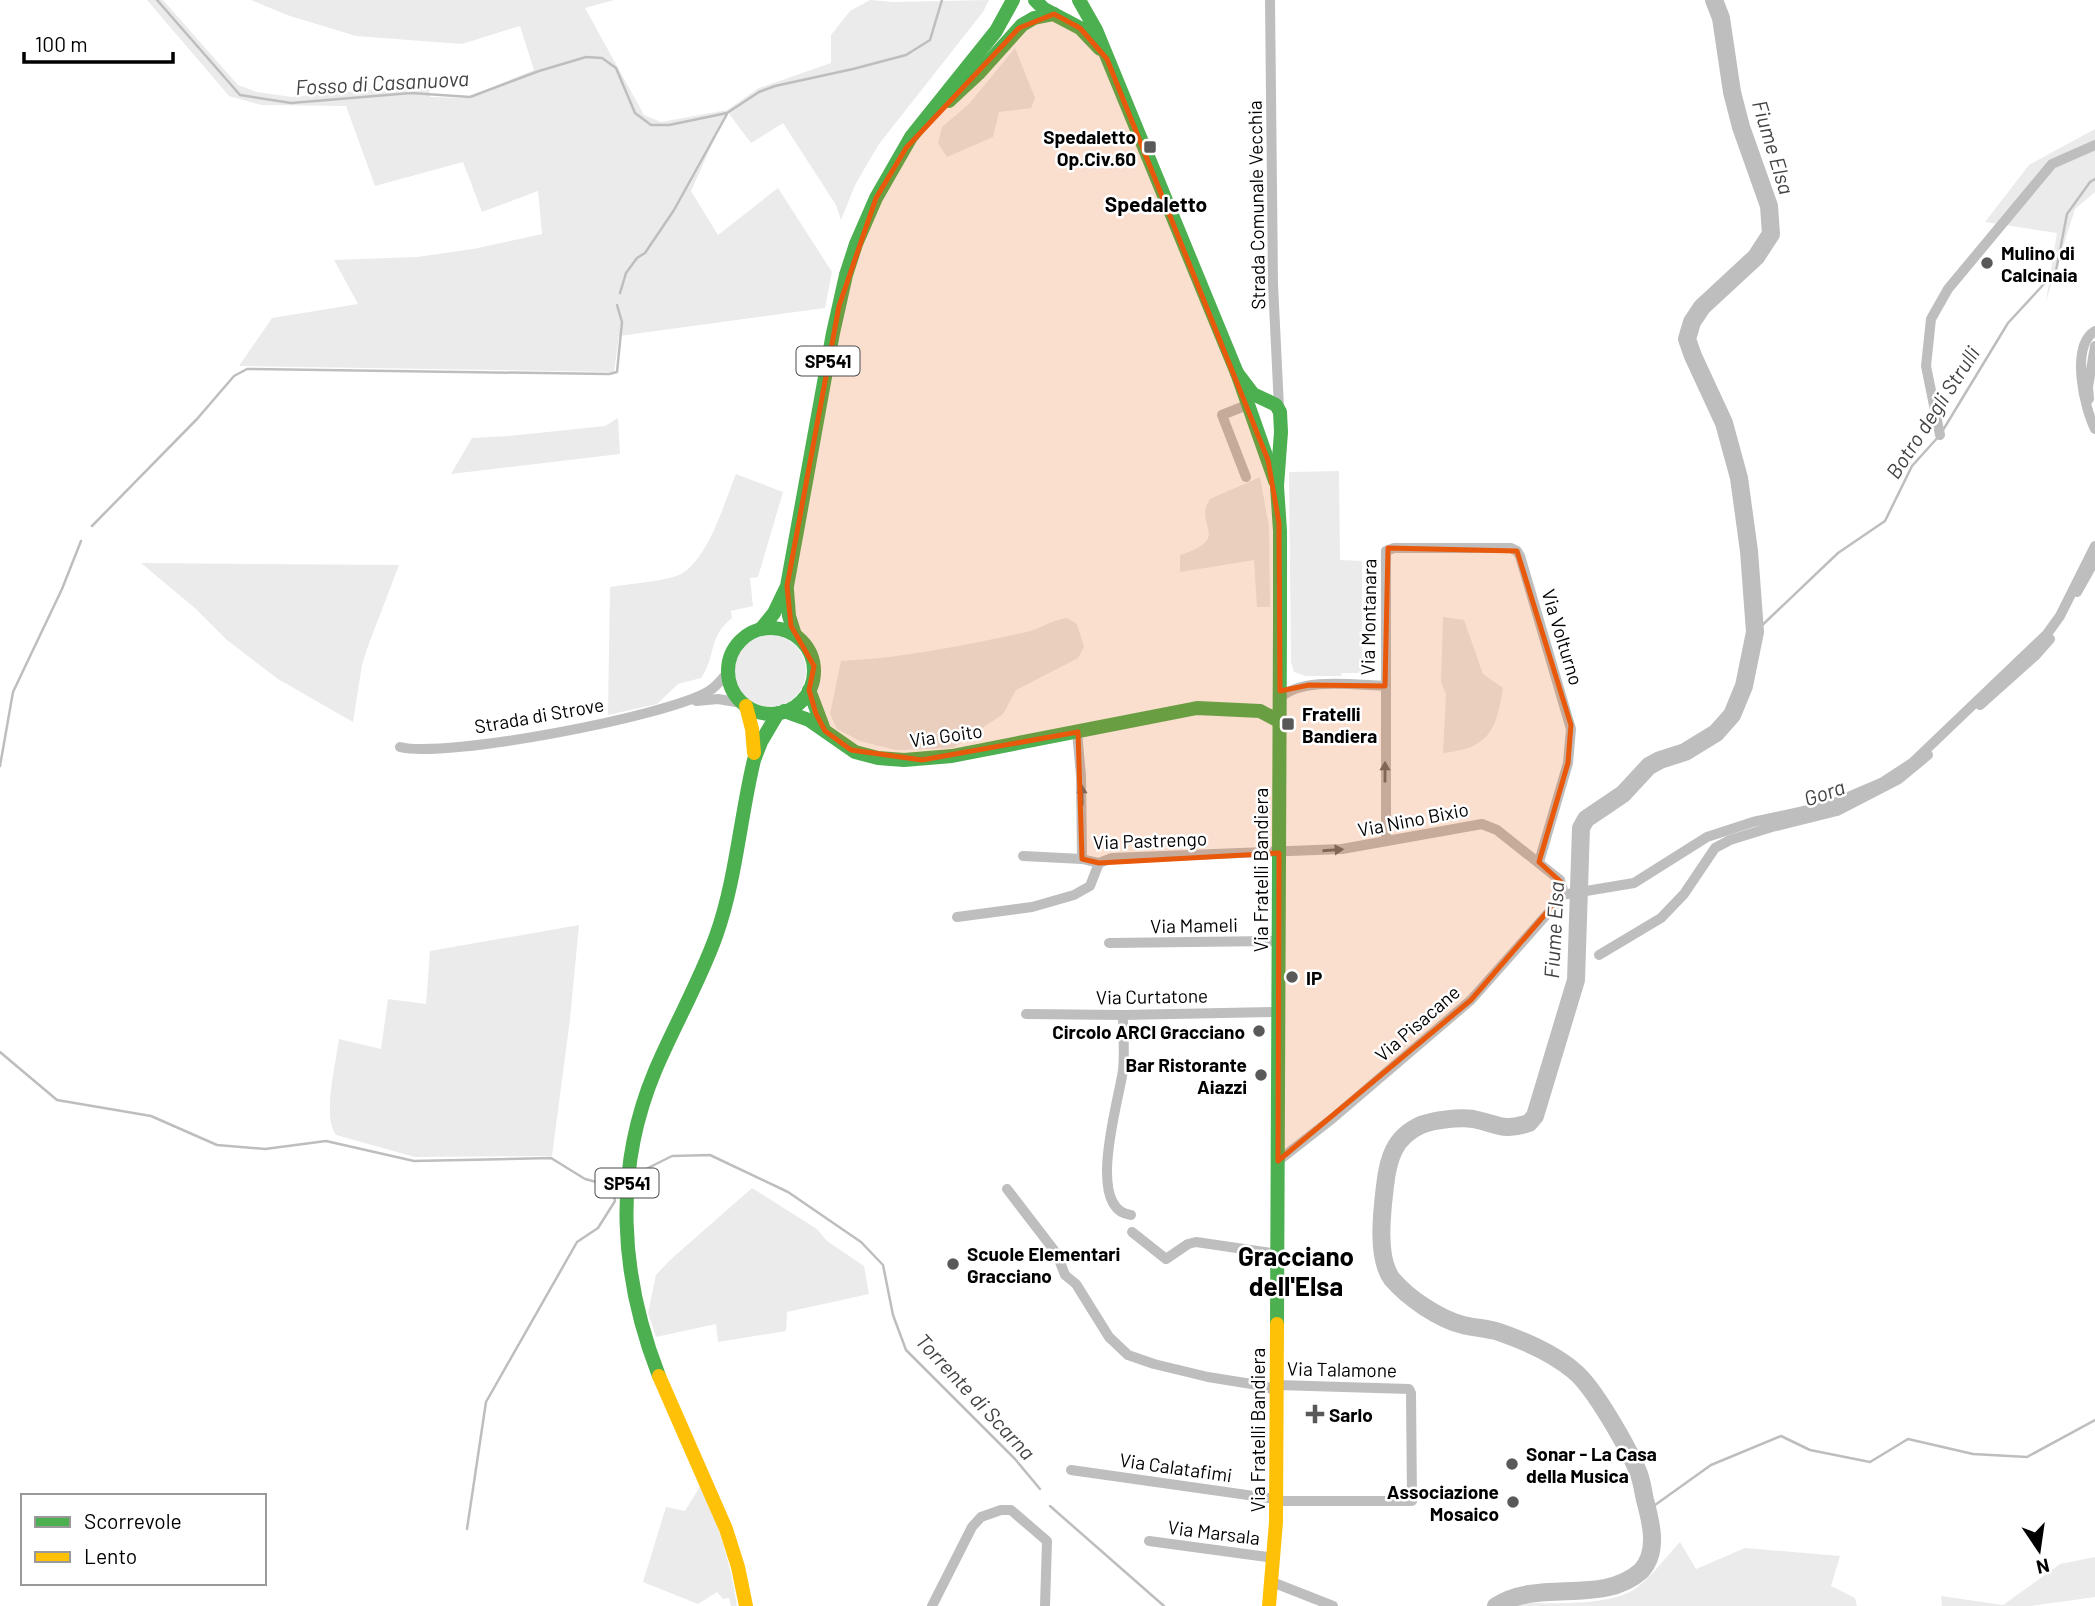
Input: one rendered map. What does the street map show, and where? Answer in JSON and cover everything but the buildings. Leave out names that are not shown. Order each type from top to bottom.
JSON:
[{"type":"main road","name":"SP541","points":[[746,1606],[729,1533],[641,1325],[631,1273],[627,1202],[631,1147],[642,1105],[671,1034],[708,957],[722,918],[734,870],[754,759],[765,734],[781,712],[795,706],[809,690],[813,679],[811,654],[795,635],[789,616],[787,586],[846,275],[876,198],[920,125],[986,44],[1015,0]]},
{"type":"main road","name":"SP541","points":[[906,148],[1009,29],[1023,0]]},
{"type":"main road","name":"Via Fratelli Bandiera","points":[[1035,0],[1080,28],[1107,59]]},
{"type":"main road","name":"Via Fratelli Bandiera","points":[[1079,0],[1096,30],[1237,373],[1276,486]]},
{"type":"main road","points":[[949,101],[978,74],[1022,25],[1054,14]]},
{"type":"main road","name":"Via Fratelli Bandiera","points":[[1237,373],[1253,394],[1273,405],[1281,436],[1276,486],[1280,531],[1276,1500],[1275,1558],[1269,1606]]},
{"type":"main road","points":[[1248,409],[1255,405],[1273,405]]},
{"type":"main road","points":[[1261,440],[1271,442],[1281,436]]},
{"type":"main road","name":"SP541","points":[[754,759],[752,729],[744,704],[733,691],[728,672],[730,657],[747,634],[761,629],[772,617],[787,586]]},
{"type":"main road","points":[[761,629],[773,628],[795,635]]},
{"type":"main road","points":[[809,690],[816,714],[825,731]]},
{"type":"main road","name":"Via Goito","points":[[1234,708],[1280,698]]},
{"type":"main road","points":[[744,704],[756,711],[781,712]]},
{"type":"main road","name":"Via Goito","points":[[781,712],[809,720],[846,747],[860,753],[909,760],[952,756],[1197,708],[1234,708],[1264,712],[1279,720]]},
{"type":"street","name":"Strada Comunale Vecchia","points":[[1270,0],[1273,405]]},
{"type":"street","points":[[2095,331],[2088,335],[2085,343],[2082,390],[2086,412],[2095,429]]},
{"type":"street","points":[[1245,477],[1222,415],[1248,409]]},
{"type":"street","points":[[1567,895],[1638,882],[1693,844],[1714,834],[1753,822],[1826,806],[1869,789],[1906,768],[2048,634],[2060,616],[2095,546]]},
{"type":"street","name":"Via Volturno","points":[[1387,549],[1506,548],[1515,549],[1519,553],[1571,729],[1568,763],[1539,862]]},
{"type":"street","name":"Via Montanara","points":[[1386,840],[1387,549]]},
{"type":"street","name":"Via Montanara","points":[[1280,670],[1290,678],[1308,685]]},
{"type":"street","name":"Strada di Strove","points":[[400,747],[420,750],[489,744],[582,726],[683,702],[708,692],[728,672]]},
{"type":"street","name":"Via Montanara","points":[[1280,698],[1291,689],[1308,685],[1385,686]]},
{"type":"street","name":"Strada di Strove","points":[[683,702],[718,699],[744,704]]},
{"type":"street","points":[[1077,732],[1081,776],[1082,859]]},
{"type":"street","name":"Via Nino Bixio","points":[[1279,853],[1350,849],[1386,840],[1482,824],[1493,828],[1539,862],[1562,882],[1567,895]]},
{"type":"street","name":"Via Pastrengo","points":[[1023,856],[1082,859],[1099,863],[1109,858],[1279,853]]},
{"type":"street","points":[[957,917],[1032,908],[1078,894],[1090,886],[1099,863]]},
{"type":"street","name":"Via Pisacane","points":[[1278,1161],[1333,1118],[1471,1000],[1567,895]]},
{"type":"street","name":"Via Mameli","points":[[1109,943],[1279,941]]},
{"type":"street","name":"Via Curtatone","points":[[1026,1014],[1278,1012]]},
{"type":"street","points":[[1123,1015],[1123,1070],[1109,1135],[1107,1171],[1117,1208],[1123,1214],[1131,1215]]},
{"type":"street","points":[[1007,1189],[1057,1254],[1065,1275],[1076,1284],[1109,1337],[1128,1354],[1204,1377],[1277,1388]]},
{"type":"street","points":[[1132,1232],[1166,1259],[1188,1244],[1196,1242],[1278,1254]]},
{"type":"street","name":"Via Talamone","points":[[1276,1500],[1412,1501],[1409,1389],[1277,1388]]},
{"type":"street","name":"Via Calatafimi","points":[[1070,1470],[1276,1500]]},
{"type":"street","points":[[932,1606],[975,1521],[988,1513],[1004,1509],[1014,1512],[1047,1541],[1045,1606]]},
{"type":"street","name":"Via Marsala","points":[[1149,1542],[1275,1558]]},
{"type":"street","points":[[1272,1582],[1333,1606]]},
{"type":"highlighted area","points":[[1054,14],[1080,28],[1107,59],[1268,460],[1279,523],[1280,691],[1309,685],[1385,686],[1388,548],[1517,551],[1571,725],[1568,763],[1539,862],[1561,882],[1562,895],[1471,1000],[1278,1161],[1279,853],[1099,863],[1082,859],[1078,732],[922,760],[851,750],[825,731],[816,714],[809,690],[814,666],[791,626],[787,586],[839,306],[876,198],[906,148],[1019,28]]},
{"type":"shaded area","points":[[147,0],[163,0],[238,85],[257,92],[292,97],[429,84],[430,97],[466,98],[534,70],[520,26],[462,44],[356,36],[287,15],[251,0],[614,0],[585,8],[644,115],[661,122],[727,110],[759,88],[831,63],[831,35],[850,11],[870,0],[989,0],[983,12],[879,144],[855,185],[841,220],[836,205],[783,123],[751,143],[727,111],[691,191],[718,235],[778,188],[832,272],[825,308],[619,336],[614,372],[239,366],[272,318],[358,304],[334,260],[417,257],[473,249],[542,234],[538,191],[482,212],[463,162],[375,186],[346,106],[261,105],[229,96]]},
{"type":"shaded area","points":[[1015,48],[1035,98],[1031,108],[999,112],[993,137],[947,157],[938,143],[942,127],[969,104]]},
{"type":"shaded area","points":[[2095,129],[2095,192],[2075,209],[2046,301],[2057,233],[1985,222],[2029,165]]},
{"type":"shaded area","points":[[618,418],[620,454],[451,474],[472,438],[605,426]]},
{"type":"shaded area","points":[[1339,471],[1340,560],[1362,561],[1362,673],[1306,676],[1294,672],[1291,662],[1289,472]]},
{"type":"shaded area","points":[[736,474],[783,492],[758,577],[750,578],[753,606],[731,611],[732,618],[719,632],[701,678],[678,684],[657,704],[608,715],[610,587],[667,579],[681,574],[691,566],[708,543]]},
{"type":"shaded area","points":[[1260,477],[1269,527],[1270,607],[1257,607],[1254,560],[1180,572],[1180,555],[1196,549],[1205,543],[1208,537],[1205,516],[1210,499]]},
{"type":"shaded area","points":[[141,563],[399,565],[362,665],[353,722],[278,679],[227,640],[196,609]]},
{"type":"shaded area","points":[[1443,617],[1464,620],[1483,674],[1503,688],[1497,715],[1488,734],[1471,747],[1443,753],[1446,694],[1441,682]]},
{"type":"shaded area","points":[[1067,618],[1077,624],[1084,647],[1078,658],[1016,690],[1003,714],[953,748],[896,750],[860,741],[837,729],[830,714],[841,661],[958,646],[1027,632]]},
{"type":"shaded area","points":[[770,635],[790,641],[800,651],[806,671],[800,691],[790,701],[770,707],[750,701],[740,691],[734,671],[740,651],[750,641]]},
{"type":"shaded area","points":[[579,925],[552,1156],[415,1157],[336,1135],[332,1127],[330,1103],[339,1039],[381,1049],[388,999],[426,1004],[430,951]]},
{"type":"shaded area","points":[[752,1188],[817,1229],[827,1241],[864,1266],[869,1294],[787,1312],[786,1331],[718,1342],[716,1324],[656,1337],[648,1313],[656,1275]]},
{"type":"shaded area","points":[[701,1485],[723,1544],[737,1606],[731,1606],[729,1598],[723,1599],[717,1592],[698,1604],[643,1582],[666,1507],[685,1511]]},
{"type":"shaded area","points":[[1680,1542],[1696,1569],[1745,1548],[1840,1556],[1831,1586],[1855,1598],[1857,1606],[1518,1606],[1523,1603],[1597,1601],[1624,1594],[1635,1589],[1647,1578]]},
{"type":"shaded area","points":[[2095,1557],[2095,1597],[2031,1606],[1942,1606],[1941,1596],[2003,1605],[2060,1564]]},
{"type":"waterway","name":"Fosso di Casanuova","points":[[157,0],[240,95],[291,103],[411,93],[470,97],[586,57],[602,58],[616,68],[635,113],[651,125],[669,125],[727,113],[759,92],[775,86],[906,55],[930,40],[942,0]]},
{"type":"waterway","name":"Fiume Elsa","points":[[1496,1606],[1513,1598],[1532,1594],[1608,1587],[1641,1571],[1647,1563],[1652,1546],[1641,1480],[1610,1419],[1591,1390],[1574,1371],[1548,1353],[1519,1339],[1463,1325],[1434,1313],[1392,1279],[1382,1247],[1386,1176],[1399,1142],[1421,1125],[1446,1119],[1467,1118],[1512,1127],[1529,1123],[1535,1116],[1576,980],[1581,828],[1586,819],[1623,794],[1649,766],[1685,752],[1716,733],[1732,715],[1744,686],[1755,632],[1749,551],[1739,478],[1724,423],[1687,339],[1692,322],[1702,307],[1756,257],[1771,234],[1769,206],[1741,127],[1732,92],[1721,18],[1714,0]]},
{"type":"waterway","points":[[620,293],[626,273],[637,258],[645,253],[674,210],[727,114]]},
{"type":"waterway","points":[[1940,435],[1926,366],[1931,319],[1948,289],[2052,164],[2095,145]]},
{"type":"waterway","name":"Botro degli Strulli","points":[[1755,632],[1838,553],[1885,521],[1912,466],[1940,435],[2008,323],[2056,271],[2067,214],[2095,179]]},
{"type":"waterway","points":[[92,526],[197,419],[234,376],[247,369],[609,374],[617,372],[622,322],[617,305]]},
{"type":"waterway","name":"Gora","points":[[2089,399],[2088,387],[2095,346]]},
{"type":"waterway","points":[[0,766],[13,692],[62,589],[81,541]]},
{"type":"waterway","name":"Gora","points":[[2077,592],[2095,560]]},
{"type":"waterway","name":"Gora","points":[[1980,705],[2050,639]]},
{"type":"waterway","name":"Gora","points":[[1599,955],[1661,918],[1684,894],[1715,848],[1730,840],[1772,827],[1837,811],[1899,779],[1928,755]]},
{"type":"waterway","name":"Torrente di Scarna","points":[[0,1052],[57,1100],[151,1116],[217,1145],[265,1149],[326,1141],[414,1161],[551,1158],[585,1179],[612,1186],[615,1201],[598,1228],[577,1242],[486,1402],[467,1529]]},
{"type":"waterway","name":"Torrente di Scarna","points":[[642,1171],[672,1156],[710,1155],[788,1192],[861,1242],[883,1265],[893,1315],[906,1350],[1015,1459],[1040,1489]]},
{"type":"waterway","points":[[1648,1510],[1711,1465],[1781,1436],[1810,1450],[1870,1462],[1908,1439],[1973,1454],[2027,1457],[2095,1420]]},
{"type":"waterway","name":"Torrente di Scarna","points":[[1050,1506],[1164,1606]]},
{"type":"traffic: fast","points":[[761,629],[774,613],[787,586],[833,333],[856,244],[876,198],[911,137],[996,31],[1013,0]]},
{"type":"traffic: fast","points":[[1035,0],[1044,9],[1080,28],[1100,49]]},
{"type":"traffic: fast","points":[[1079,0],[1096,30],[1237,373],[1275,481]]},
{"type":"traffic: fast","points":[[949,101],[978,74],[1022,25],[1034,18],[1054,14]]},
{"type":"traffic: fast","points":[[1237,373],[1253,394],[1276,405],[1280,412],[1281,432],[1277,486],[1280,531],[1277,1324]]},
{"type":"traffic: fast","points":[[787,590],[789,616],[795,635]]},
{"type":"traffic: fast","points":[[771,628],[795,635],[807,647],[814,671],[807,695],[795,707],[771,714],[747,707],[735,695],[728,671],[735,647],[747,635],[771,628]]},
{"type":"traffic: fast","points":[[809,690],[823,727]]},
{"type":"traffic: fast","points":[[784,711],[809,720],[855,752],[878,758],[904,760],[952,756],[1197,708],[1260,711],[1279,721]]},
{"type":"traffic: fast","points":[[659,1376],[636,1300],[630,1262],[627,1224],[632,1147],[655,1071],[716,936],[733,871],[754,760],[778,713]]},
{"type":"traffic: slow","points":[[746,706],[754,753]]},
{"type":"traffic: slow","points":[[1269,1606],[1276,1522],[1277,1324]]},
{"type":"traffic: slow","points":[[659,1376],[726,1529],[746,1606]]},
{"type":"place","name":"Spedaletto Op.Civ.60","points":[[1150,147]]},
{"type":"place","name":"Mulino di Calcinaia","points":[[1987,263]]},
{"type":"place","name":"Fratelli Bandiera","points":[[1288,724]]},
{"type":"place","name":"IP","points":[[1292,977]]},
{"type":"place","name":"Circolo ARCI Gracciano","points":[[1259,1031]]},
{"type":"place","name":"Bar Ristorante Aiazzi","points":[[1261,1075]]},
{"type":"place","name":"Scuole Elementari Gracciano","points":[[953,1264]]},
{"type":"place","name":"Sarlo","points":[[1315,1414]]},
{"type":"place","name":"Sonar - La Casa della Musica","points":[[1512,1464]]},
{"type":"place","name":"Associazione Mosaico","points":[[1513,1502]]},
{"type":"district","name":"Spedaletto","points":[[1156,203]]},
{"type":"district","name":"Gracciano dell'Elsa","points":[[1296,1270]]}]
